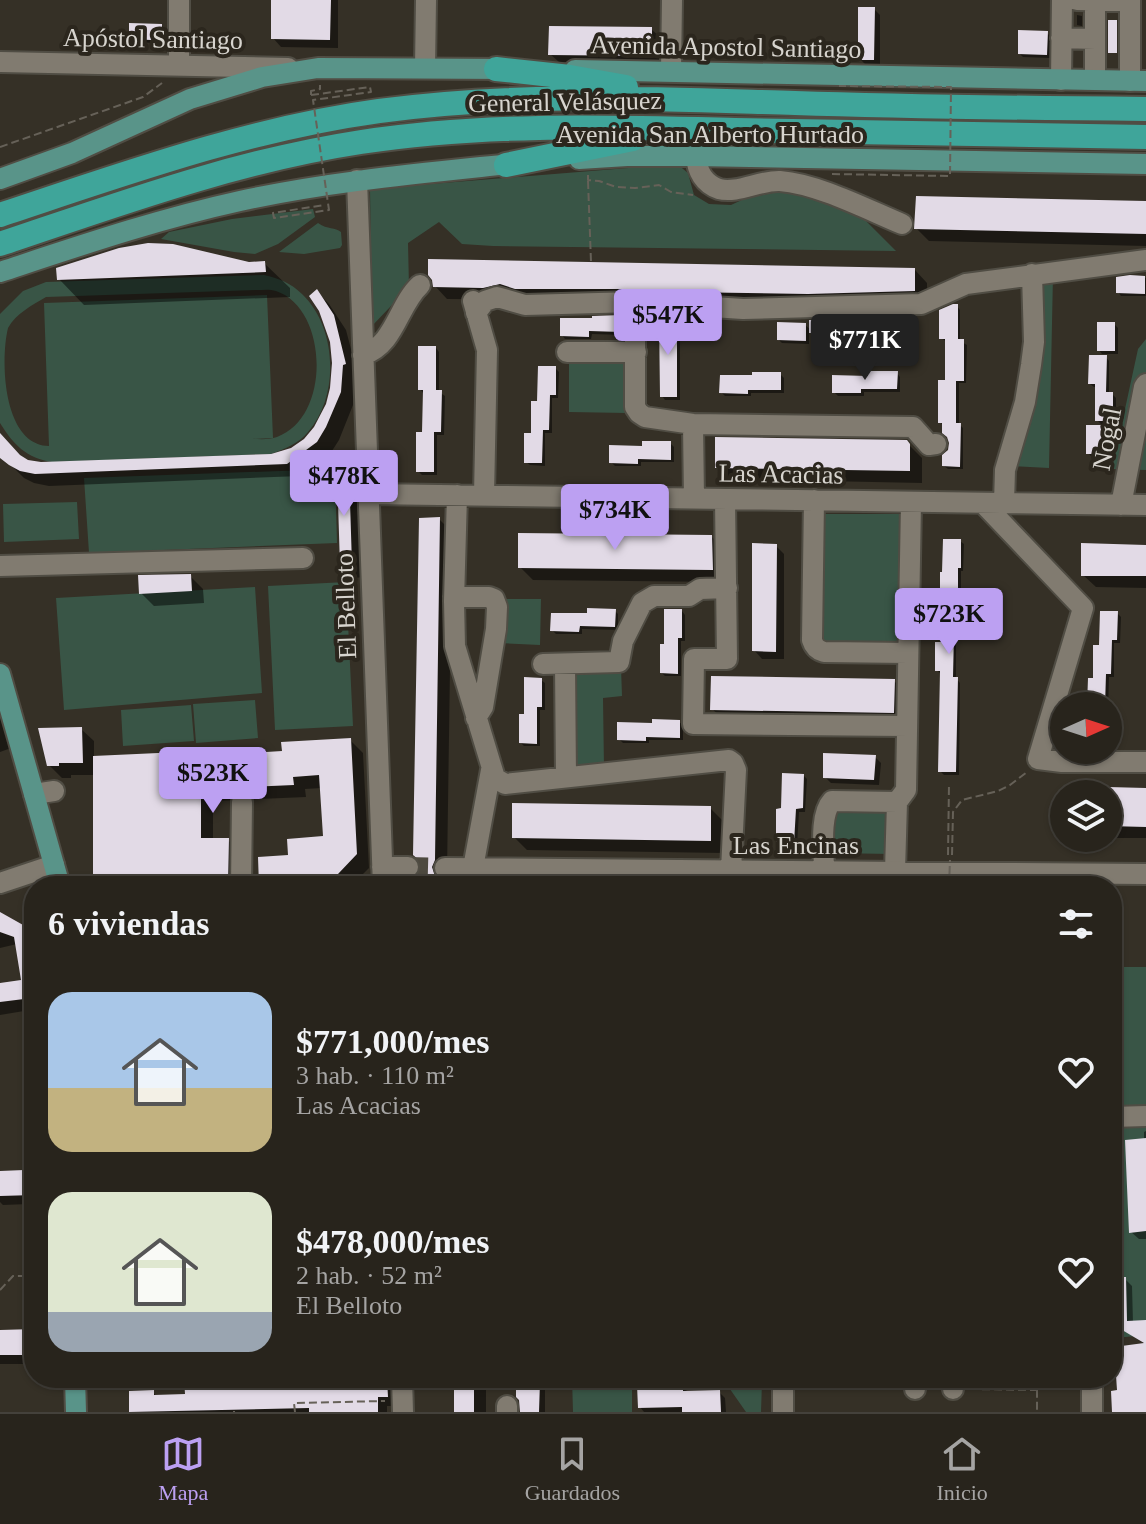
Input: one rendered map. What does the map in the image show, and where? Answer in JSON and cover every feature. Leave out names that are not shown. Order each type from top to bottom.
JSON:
[{"type":"highway","points":[[496,69],[570,77],[704,101]]},
{"type":"highway","name":"General Velásquez","points":[[0,215],[215,146],[291,127],[420,106],[600,98],[1146,109]]},
{"type":"highway","name":"General Velásquez","points":[[0,244],[198,179],[271,160],[358,143],[443,132],[514,127],[1146,137]]},
{"type":"highway","points":[[506,165],[607,143],[700,129]]},
{"type":"main road","name":"Avenida Apostol Santiago","points":[[304,69],[671,71],[1138,81]]},
{"type":"main road","points":[[0,179],[72,153],[213,91],[304,69]]},
{"type":"main road","name":"Avenida San Alberto Hurtado","points":[[0,272],[201,210],[281,193],[357,180],[506,165],[587,158],[698,166],[1146,164]]},
{"type":"main road","points":[[0,674],[6,716],[44,792],[60,873]]},
{"type":"main road","points":[[75,1388],[76,1412]]},
{"type":"street","points":[[179,0],[179,65]]},
{"type":"street","points":[[425,68],[426,0]]},
{"type":"street","points":[[671,71],[672,0]]},
{"type":"street","points":[[1061,80],[1062,0]]},
{"type":"street","points":[[1077,0],[1130,1],[1138,81]]},
{"type":"street","points":[[1095,0],[1095,80]]},
{"type":"street","points":[[1061,38],[1095,39]]},
{"type":"street","name":"Apóstol Santiago","points":[[0,62],[304,69]]},
{"type":"street","points":[[698,166],[711,185],[724,190],[775,181],[809,186],[902,224]]},
{"type":"street","name":"El Belloto","points":[[357,180],[382,876]]},
{"type":"street","points":[[484,495],[487,350],[474,304],[497,297],[525,305],[635,302],[743,309],[921,304],[966,284],[1146,260]]},
{"type":"street","points":[[1004,503],[1005,470],[1025,402],[1033,353],[1032,274]]},
{"type":"street","points":[[363,355],[371,352],[389,334],[409,297],[420,285]]},
{"type":"street","points":[[635,302],[635,407],[645,417],[693,424],[913,427],[929,445],[936,444]]},
{"type":"street","points":[[567,352],[636,352]]},
{"type":"street","name":"Nogal","points":[[1121,505],[1146,384]]},
{"type":"street","points":[[693,424],[694,499]]},
{"type":"street","name":"Las Acacias","points":[[368,494],[1146,505]]},
{"type":"street","points":[[457,495],[455,646],[495,778],[505,784],[729,760],[736,770],[731,870]]},
{"type":"street","points":[[725,499],[727,659],[694,659],[693,724],[906,726]]},
{"type":"street","points":[[814,500],[814,646],[824,652],[908,653]]},
{"type":"street","points":[[895,871],[897,802],[906,790],[911,502]]},
{"type":"street","points":[[983,503],[1083,608],[1038,759],[1146,762]]},
{"type":"street","points":[[0,566],[303,558]]},
{"type":"street","points":[[543,664],[619,662],[623,641],[647,599],[654,596],[689,596],[700,589],[727,588]]},
{"type":"street","points":[[454,597],[489,597],[494,599],[497,607],[483,707],[476,718]]},
{"type":"street","points":[[565,664],[566,777]]},
{"type":"street","points":[[473,868],[491,770]]},
{"type":"street","points":[[241,876],[242,802]]},
{"type":"street","points":[[824,871],[825,814],[829,803],[897,802]]},
{"type":"street","points":[[385,876],[408,867]]},
{"type":"street","name":"Las Encinas","points":[[445,868],[731,870],[776,876]]},
{"type":"street","name":"Las Encinas","points":[[800,876],[824,871],[1002,876]]},
{"type":"street","name":"Las Encinas","points":[[1122,876],[1146,874]]},
{"type":"street","points":[[0,883],[24,879]]},
{"type":"street","points":[[1122,1117],[1146,1116]]},
{"type":"street","points":[[783,1388],[783,1412]]},
{"type":"street","points":[[1092,1388],[1092,1412]]},
{"type":"path","points":[[0,147],[143,97],[159,86],[179,65]]},
{"type":"path","points":[[832,174],[950,176],[951,87],[839,86]]},
{"type":"path","points":[[311,95],[370,87],[371,92],[313,100],[329,210],[274,218],[273,213],[324,205]]},
{"type":"path","points":[[587,158],[591,262]]},
{"type":"path","points":[[588,180],[616,187],[659,185],[671,192],[699,195],[698,166]]},
{"type":"path","points":[[949,876],[953,812],[962,800],[1010,785],[1038,759]]},
{"type":"path","points":[[949,784],[950,860]]},
{"type":"path","points":[[0,1290],[13,1276],[24,1276]]},
{"type":"path","points":[[1036,1388],[1037,1412]]},
{"type":"path","points":[[295,1412],[294,1403],[403,1406]]},
{"type":"green space","points":[[677,164],[688,173],[694,195],[709,204],[731,205],[746,198],[778,192],[811,194],[860,215],[896,251],[493,246],[462,244],[439,222],[408,243],[409,287],[372,326],[370,189]]},
{"type":"green space","points":[[313,209],[315,217],[278,244],[255,254],[161,239],[169,232],[232,219]]},
{"type":"green space","points":[[318,223],[341,232],[340,248],[304,254],[279,252]]},
{"type":"green space","points":[[264,275],[284,282],[298,290],[314,308],[328,343],[329,381],[318,417],[300,439],[271,454],[52,462],[35,457],[15,444],[0,423],[0,314],[23,291],[46,282]],"holes":[[[276,291],[293,301],[306,318],[314,339],[317,363],[315,386],[307,408],[295,426],[277,437],[274,438],[268,439],[252,439],[273,438],[267,295],[44,303],[49,446],[34,442],[22,432],[8,399],[6,343],[11,323],[46,297]]]},
{"type":"green space","points":[[1053,275],[1049,468],[1012,466],[1038,295],[1045,277]]},
{"type":"green space","points":[[851,313],[905,314],[905,353],[851,352]]},
{"type":"green space","points":[[1146,339],[1146,470],[1112,469],[1138,349]]},
{"type":"green space","points":[[569,360],[628,360],[627,413],[569,412]]},
{"type":"green space","points":[[335,469],[337,543],[89,553],[84,478]]},
{"type":"green space","points":[[77,502],[79,539],[4,542],[3,504]]},
{"type":"green space","points":[[818,514],[907,514],[905,639],[898,649],[816,641]]},
{"type":"green space","points":[[346,582],[353,726],[275,730],[268,586]]},
{"type":"green space","points":[[255,587],[262,693],[64,710],[56,598]]},
{"type":"green space","points":[[505,599],[541,599],[540,645],[498,643],[499,609]]},
{"type":"green space","points":[[621,667],[622,696],[603,698],[604,768],[569,770],[571,668]]},
{"type":"green space","points":[[255,700],[258,738],[196,743],[193,704]]},
{"type":"green space","points":[[191,705],[194,741],[123,746],[121,710]]},
{"type":"green space","points":[[833,804],[892,805],[893,854],[829,853]]},
{"type":"green space","points":[[1122,967],[1146,967],[1146,1335],[1122,1337]]},
{"type":"green space","points":[[572,1388],[632,1388],[632,1412],[573,1412]]},
{"type":"green space","points":[[729,1388],[762,1388],[761,1412],[746,1412]]},
{"type":"building","points":[[271,0],[331,0],[330,40],[271,39]]},
{"type":"building","points":[[858,7],[875,7],[874,60],[858,60]]},
{"type":"building","points":[[1108,20],[1117,20],[1117,53],[1108,53]]},
{"type":"building","points":[[129,23],[162,24],[162,35],[151,40],[129,39]]},
{"type":"building","points":[[549,26],[652,27],[652,56],[548,55]]},
{"type":"building","points":[[1018,30],[1048,31],[1047,55],[1018,54]]},
{"type":"building","points":[[916,196],[1146,201],[1146,234],[914,229]]},
{"type":"building","points":[[148,243],[173,244],[249,262],[265,261],[266,272],[57,280],[56,268],[119,248]]},
{"type":"building","points":[[428,259],[915,268],[915,291],[808,294],[515,289],[500,284],[483,288],[433,287],[428,275]]},
{"type":"building","points":[[1145,276],[1145,294],[1116,293],[1116,277]]},
{"type":"building","points":[[317,289],[334,315],[346,364],[343,365],[341,392],[326,427],[317,442],[287,464],[35,474],[20,471],[0,458],[0,433],[20,455],[41,462],[271,454],[291,448],[314,427],[330,388],[330,342],[319,311],[309,296]]},
{"type":"building","points":[[958,304],[958,339],[964,339],[964,381],[956,381],[956,423],[961,423],[960,467],[942,466],[942,455],[948,450],[949,443],[942,433],[942,423],[938,423],[938,380],[945,380],[945,339],[939,339],[939,310]]},
{"type":"building","points":[[621,315],[621,332],[589,331],[589,337],[560,336],[560,318]]},
{"type":"building","points":[[659,317],[677,318],[677,397],[660,397]]},
{"type":"building","points":[[839,319],[838,333],[809,333],[809,320]]},
{"type":"building","points":[[777,322],[806,323],[806,341],[777,340]]},
{"type":"building","points":[[1097,322],[1115,322],[1115,351],[1097,351]]},
{"type":"building","points":[[418,346],[436,346],[436,390],[442,390],[441,432],[434,432],[434,472],[416,472],[416,432],[422,432],[423,390],[418,390]]},
{"type":"building","points":[[1089,355],[1107,355],[1106,392],[1113,392],[1113,421],[1095,421],[1095,384],[1088,384]]},
{"type":"building","points":[[538,366],[556,366],[556,395],[550,395],[549,430],[543,430],[542,463],[524,463],[524,433],[531,433],[531,401],[537,401]]},
{"type":"building","points":[[868,371],[898,371],[897,389],[832,393],[832,375],[868,376]]},
{"type":"building","points":[[752,372],[781,372],[781,390],[748,390],[748,394],[719,393],[720,375],[752,375]]},
{"type":"building","points":[[1086,425],[1105,425],[1104,454],[1086,454]]},
{"type":"building","points":[[715,437],[907,440],[910,444],[910,471],[715,468]]},
{"type":"building","points":[[642,441],[671,441],[671,460],[638,459],[638,464],[609,463],[609,445],[642,446]]},
{"type":"building","points":[[349,469],[352,565],[340,566],[337,470]]},
{"type":"building","points":[[440,517],[435,860],[432,867],[435,876],[417,876],[421,868],[419,860],[413,855],[419,518]]},
{"type":"building","points":[[518,533],[712,535],[713,570],[518,568]]},
{"type":"building","points":[[943,539],[961,539],[958,605],[961,605],[961,634],[954,634],[953,677],[958,677],[956,772],[938,772],[940,671],[935,671],[935,642],[942,642],[940,572]]},
{"type":"building","points":[[752,543],[777,544],[776,652],[752,651]]},
{"type":"building","points":[[1081,543],[1146,545],[1146,576],[1081,576]]},
{"type":"building","points":[[191,574],[192,591],[139,594],[138,575]]},
{"type":"building","points":[[587,608],[616,609],[615,627],[580,626],[579,632],[550,631],[551,613],[587,613]]},
{"type":"building","points":[[664,609],[682,609],[678,674],[660,673]]},
{"type":"building","points":[[1100,611],[1118,611],[1117,640],[1112,640],[1111,674],[1106,674],[1105,692],[1088,692],[1088,678],[1093,678],[1093,645],[1099,645]]},
{"type":"building","points":[[711,676],[895,679],[894,713],[710,710]]},
{"type":"building","points":[[524,677],[542,678],[542,707],[537,707],[537,744],[519,743],[519,714],[524,714]]},
{"type":"building","points":[[652,719],[680,720],[680,738],[617,740],[617,722],[652,723]]},
{"type":"building","points":[[82,727],[83,763],[47,766],[38,728]]},
{"type":"building","points":[[351,738],[357,854],[338,874],[259,876],[258,857],[288,855],[287,839],[323,836],[319,775],[293,777],[294,785],[201,789],[201,838],[229,838],[228,876],[93,876],[93,756],[202,751],[202,756],[282,751],[281,742]]},
{"type":"building","points":[[823,753],[876,755],[874,780],[823,778]]},
{"type":"building","points":[[782,773],[804,774],[803,808],[796,809],[794,843],[776,842],[776,809],[781,808]]},
{"type":"building","points":[[1122,787],[1146,788],[1146,827],[1122,826]]},
{"type":"building","points":[[512,803],[711,806],[711,841],[512,838]]},
{"type":"building","points":[[0,912],[24,926],[24,999],[0,1002],[0,983],[21,980],[14,937],[0,932]]},
{"type":"building","points":[[1146,1138],[1146,1231],[1129,1233],[1125,1140]]},
{"type":"building","points":[[24,1170],[24,1195],[0,1196],[0,1171]]},
{"type":"building","points":[[1122,1277],[1126,1277],[1127,1321],[1146,1320],[1146,1412],[1112,1412],[1111,1391],[1122,1388],[1122,1346],[1144,1343],[1122,1330]]},
{"type":"building","points":[[24,1329],[24,1355],[0,1355],[0,1330]]},
{"type":"building","points":[[185,1388],[388,1388],[388,1397],[378,1397],[378,1412],[309,1412],[309,1408],[129,1412],[129,1391],[154,1390],[154,1395],[185,1394]]},
{"type":"building","points":[[454,1388],[474,1388],[474,1412],[454,1412]]},
{"type":"building","points":[[516,1388],[540,1388],[539,1412],[520,1412]]},
{"type":"building","points":[[637,1388],[720,1390],[721,1412],[682,1412],[682,1407],[638,1408]]},
{"type":"tunnel","points":[[408,867],[445,868]]}]
